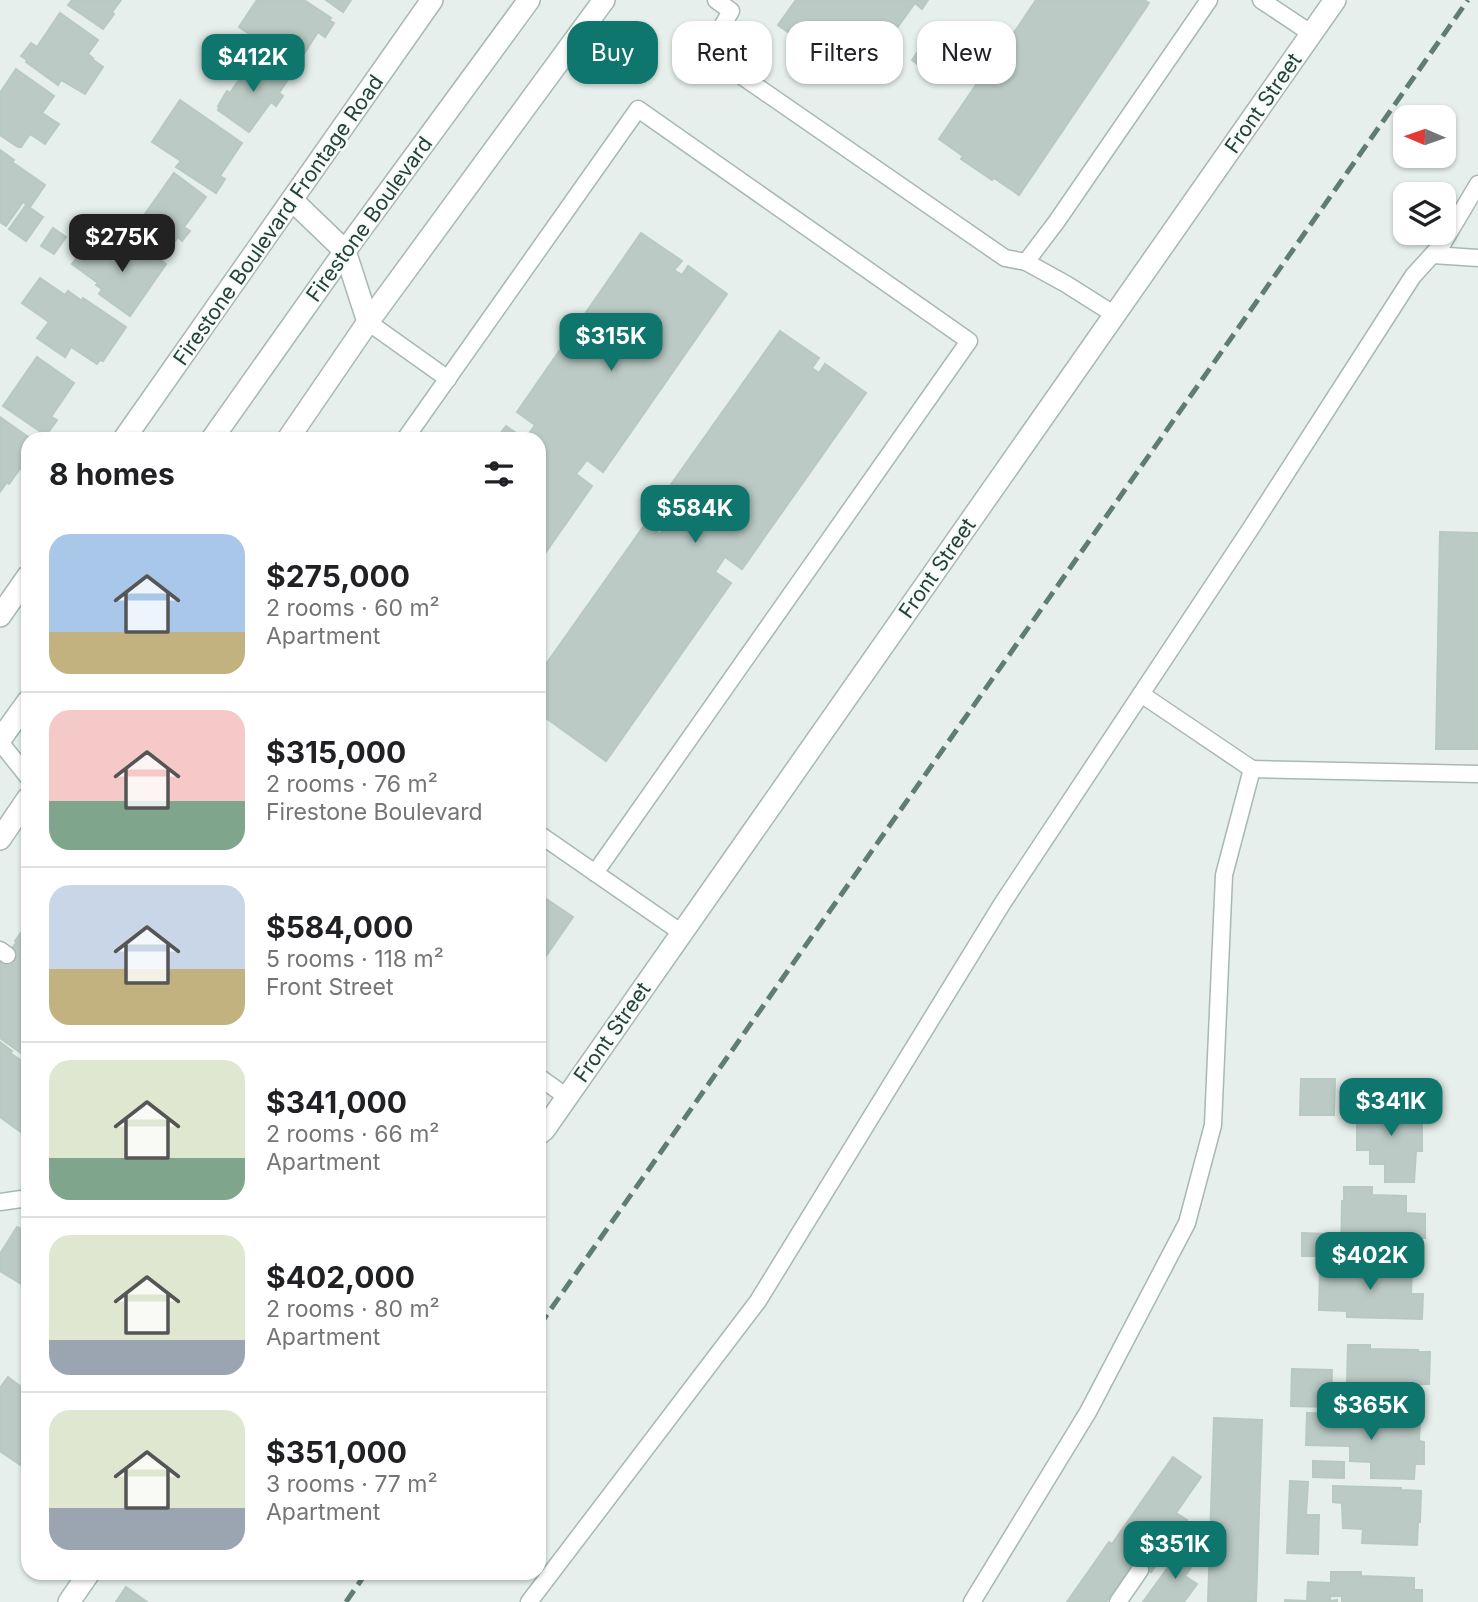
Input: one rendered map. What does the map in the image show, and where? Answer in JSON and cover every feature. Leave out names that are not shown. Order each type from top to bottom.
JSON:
[{"type":"street","name":"Firestone Boulevard Frontage Road","points":[[129,432],[432,0]]},
{"type":"street","name":"Firestone Boulevard","points":[[217,432],[345,251],[529,0]]},
{"type":"street","points":[[293,432],[368,322],[604,0]]},
{"type":"street","name":"Front Street","points":[[546,1127],[1335,0]]},
{"type":"street","points":[[292,200],[345,251],[368,322]]},
{"type":"street","points":[[0,616],[21,586]]},
{"type":"street","points":[[0,741],[21,711]]},
{"type":"street","points":[[0,839],[21,808]]},
{"type":"street","points":[[69,1602],[84,1580]]},
{"type":"lane","points":[[716,0],[735,6],[707,52],[1005,258],[1026,262],[1115,315]]},
{"type":"lane","points":[[1026,262],[1209,0]]},
{"type":"lane","points":[[1261,0],[1312,34]]},
{"type":"lane","points":[[410,432],[638,109],[969,341],[595,873]]},
{"type":"lane","points":[[530,1602],[758,1301],[1002,904],[1251,528],[1413,276],[1443,243],[1478,184]]},
{"type":"lane","points":[[1433,255],[1478,258]]},
{"type":"lane","points":[[368,322],[448,379]]},
{"type":"lane","points":[[1141,694],[1252,769],[1478,774]]},
{"type":"lane","points":[[0,741],[21,768]]},
{"type":"lane","points":[[972,1602],[1087,1412],[1187,1223],[1213,1125],[1224,875],[1252,769]]},
{"type":"lane","points":[[546,839],[682,933]]},
{"type":"lane","points":[[546,1082],[566,1097]]},
{"type":"lane","points":[[0,1202],[21,1199]]},
{"type":"lane","points":[[1118,1602],[1140,1570]]},
{"type":"building","points":[[72,0],[121,0],[103,29],[68,5]]},
{"type":"building","points":[[257,0],[304,0],[331,18],[329,20],[334,23],[325,37],[318,32],[296,66],[239,27]]},
{"type":"building","points":[[326,0],[351,0],[343,12]]},
{"type":"building","points":[[796,0],[928,0],[922,9],[915,3],[902,21],[786,21],[786,31],[778,25]]},
{"type":"building","points":[[1036,0],[1144,0],[1149,3],[1019,195],[961,159],[963,156],[939,139],[977,84],[1016,84],[1016,30]]},
{"type":"building","points":[[60,13],[98,40],[88,54],[103,67],[85,94],[61,80],[58,85],[21,56],[31,43],[37,47]]},
{"type":"building","points":[[256,55],[289,78],[279,93],[283,96],[276,106],[271,102],[249,132],[218,110],[218,106]]},
{"type":"building","points":[[16,69],[54,96],[42,113],[59,124],[45,144],[30,134],[21,147],[18,147],[0,135],[0,93]]},
{"type":"building","points":[[180,100],[242,143],[220,176],[225,179],[216,193],[176,167],[181,161],[152,142]]},
{"type":"building","points":[[0,150],[14,160],[12,162],[45,185],[30,207],[23,202],[6,226],[0,222]]},
{"type":"building","points":[[174,173],[206,197],[184,227],[190,231],[182,241],[178,237],[168,251],[135,228]]},
{"type":"building","points":[[26,205],[43,217],[26,241],[9,229]]},
{"type":"building","points":[[53,228],[66,237],[54,254],[41,246]]},
{"type":"building","points":[[641,233],[682,261],[674,270],[682,275],[688,266],[727,294],[603,472],[587,460],[576,474],[592,486],[546,552],[546,432],[530,432],[535,425],[517,412]]},
{"type":"building","points":[[127,237],[166,264],[130,316],[99,294],[102,289],[96,285],[98,283],[72,264],[86,245],[110,262]]},
{"type":"building","points":[[40,278],[65,295],[68,291],[82,301],[83,298],[126,327],[103,361],[100,360],[97,364],[71,347],[65,357],[37,338],[49,322],[22,303]]},
{"type":"building","points":[[780,331],[819,358],[812,368],[819,373],[825,364],[866,393],[742,569],[725,557],[715,572],[731,583],[606,761],[546,718],[546,664],[646,523],[660,534],[671,519],[655,507]]},
{"type":"building","points":[[37,357],[74,383],[51,417],[57,420],[48,432],[41,432],[3,406]]},
{"type":"building","points":[[0,417],[21,432],[21,467],[0,492]]},
{"type":"building","points":[[506,426],[515,432],[501,432]]},
{"type":"building","points":[[1440,532],[1478,533],[1478,749],[1436,749]]},
{"type":"building","points":[[546,899],[573,917],[546,956]]},
{"type":"building","points":[[21,933],[21,945],[15,941]]},
{"type":"building","points":[[16,943],[21,947],[21,1053],[0,1038],[0,964]]},
{"type":"building","points":[[0,1042],[21,1060],[21,1132],[0,1117]]},
{"type":"building","points":[[1301,1079],[1335,1079],[1334,1115],[1300,1115]]},
{"type":"building","points":[[1357,1103],[1417,1104],[1417,1121],[1422,1121],[1422,1151],[1416,1151],[1414,1182],[1385,1182],[1385,1164],[1370,1164],[1370,1150],[1357,1150]]},
{"type":"building","points":[[1344,1187],[1372,1187],[1372,1195],[1406,1196],[1406,1213],[1425,1214],[1425,1238],[1415,1238],[1415,1258],[1341,1257]]},
{"type":"building","points":[[17,1227],[21,1229],[21,1284],[0,1271],[0,1254]]},
{"type":"building","points":[[1302,1233],[1328,1234],[1327,1256],[1302,1256]]},
{"type":"building","points":[[1320,1266],[1412,1267],[1411,1294],[1423,1294],[1422,1319],[1347,1317],[1347,1311],[1319,1310]]},
{"type":"building","points":[[1348,1345],[1370,1345],[1370,1349],[1430,1352],[1429,1384],[1358,1385],[1358,1382],[1347,1382]]},
{"type":"building","points":[[1292,1369],[1332,1370],[1331,1407],[1291,1406]]},
{"type":"building","points":[[8,1377],[21,1387],[21,1465],[0,1451],[0,1388]]},
{"type":"building","points":[[1307,1413],[1366,1415],[1366,1422],[1420,1423],[1419,1441],[1424,1442],[1424,1464],[1415,1464],[1414,1479],[1371,1478],[1371,1462],[1350,1461],[1350,1446],[1306,1445]]},
{"type":"building","points":[[1214,1418],[1262,1420],[1256,1602],[1208,1602]]},
{"type":"building","points":[[1173,1457],[1201,1477],[1176,1513],[1187,1520],[1151,1572],[1135,1561],[1106,1602],[1067,1602],[1109,1542],[1112,1544]]},
{"type":"building","points":[[1313,1461],[1344,1462],[1344,1478],[1313,1477]]},
{"type":"building","points":[[1290,1481],[1308,1482],[1306,1515],[1319,1515],[1318,1554],[1287,1553]]},
{"type":"building","points":[[1333,1486],[1421,1491],[1417,1545],[1362,1543],[1363,1529],[1343,1528],[1342,1503],[1333,1502]]},
{"type":"building","points":[[1183,1547],[1198,1558],[1185,1576],[1197,1584],[1184,1602],[1143,1602]]},
{"type":"building","points":[[1331,1572],[1361,1572],[1361,1576],[1414,1578],[1414,1590],[1422,1590],[1422,1602],[1342,1602],[1342,1596],[1330,1596],[1330,1601],[1337,1602],[1285,1602],[1307,1601],[1308,1582],[1331,1583]]},
{"type":"building","points":[[126,1587],[147,1602],[116,1602]]},
{"type":"railway","points":[[546,1316],[1468,0]]},
{"type":"railway","points":[[346,1602],[361,1580]]}]
